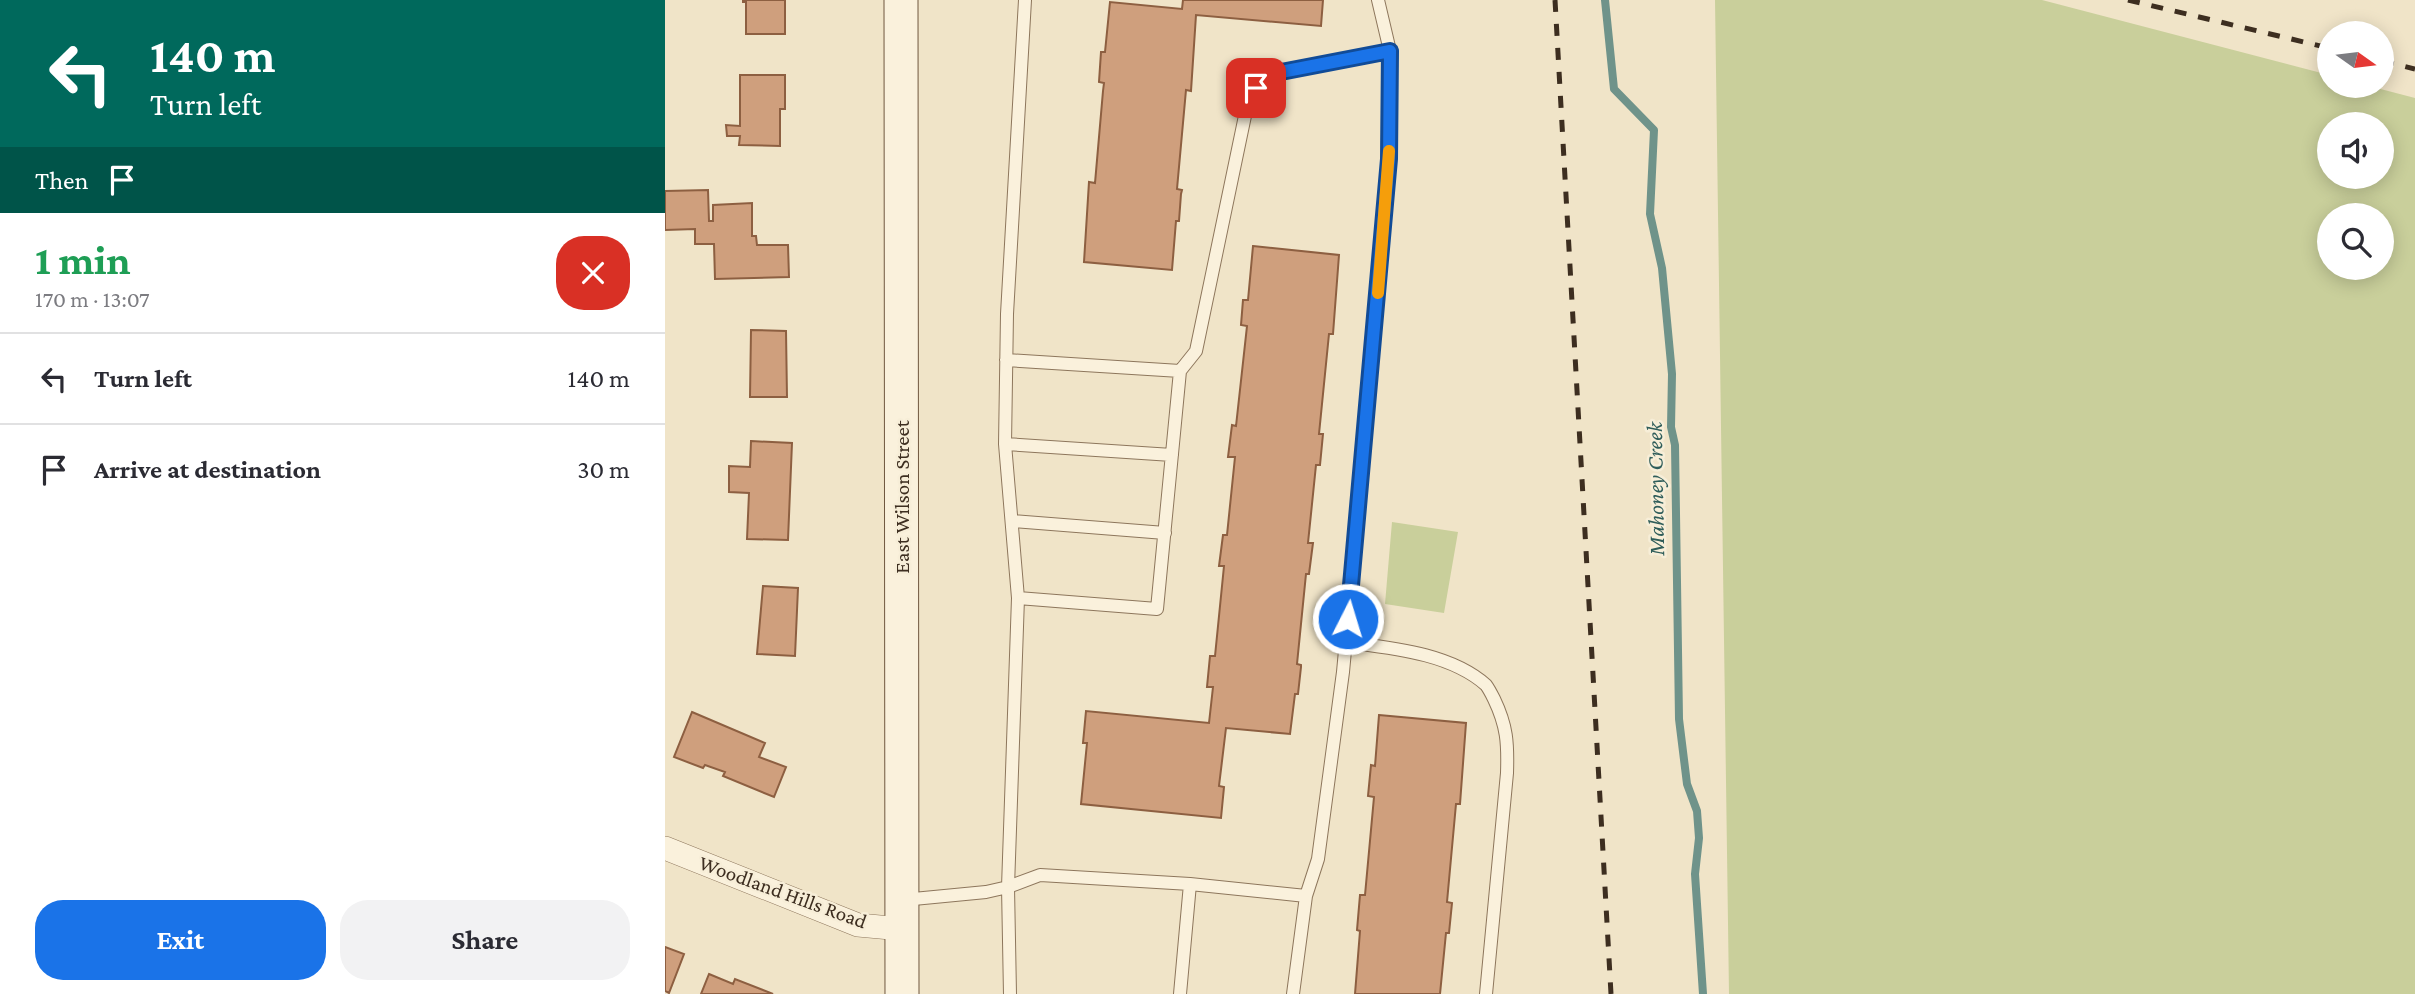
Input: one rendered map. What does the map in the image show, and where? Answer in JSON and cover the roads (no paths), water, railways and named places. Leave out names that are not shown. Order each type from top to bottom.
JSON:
[{"type":"street","name":"East Wilson Street","points":[[901,0],[902,994]]},
{"type":"street","name":"Woodland Hills Road","points":[[665,848],[858,925],[903,915]]},
{"type":"lane","points":[[1010,994],[1008,887],[1018,598],[1005,444],[1006,360],[1007,301],[1025,0]]},
{"type":"lane","points":[[1293,994],[1306,896],[1318,859],[1346,642],[1388,173],[1390,51],[1378,0]]},
{"type":"lane","points":[[1018,598],[1157,609],[1180,372],[1196,351],[1246,111],[1256,88],[1281,72],[1390,51]]},
{"type":"lane","points":[[1006,360],[1180,372]]},
{"type":"lane","points":[[1005,444],[1172,455]]},
{"type":"lane","points":[[1012,521],[1165,533]]},
{"type":"lane","points":[[1346,642],[1395,649],[1461,670],[1487,686],[1505,722],[1507,773],[1486,994]]},
{"type":"lane","points":[[903,915],[1008,887],[1040,875],[1190,884],[1306,896]]},
{"type":"lane","points":[[1180,994],[1190,884]]},
{"type":"waterway","name":"Mahoney Creek","points":[[1605,0],[1614,89],[1654,130],[1650,214],[1662,268],[1672,374],[1679,719],[1687,784],[1697,811],[1699,838],[1695,874],[1703,994]]},
{"type":"railway","points":[[1555,0],[1611,994]]},
{"type":"railway","points":[[2128,0],[2317,45]]},
{"type":"railway","points":[[2394,64],[2415,69]]}]
